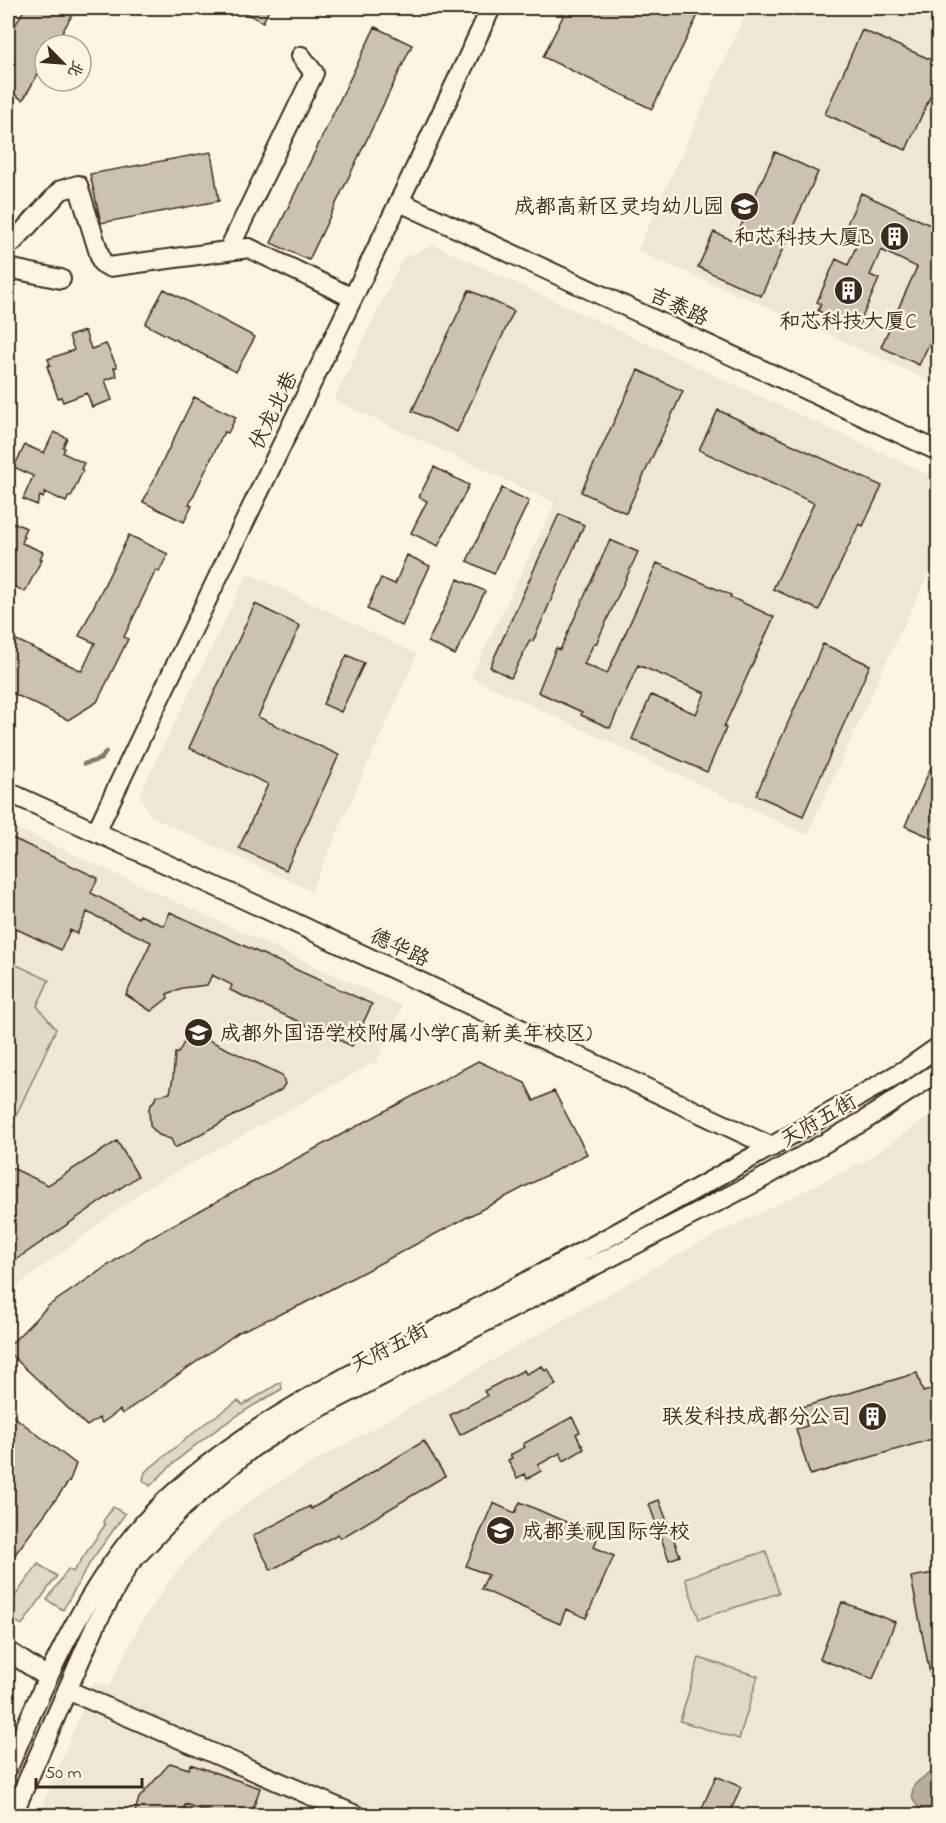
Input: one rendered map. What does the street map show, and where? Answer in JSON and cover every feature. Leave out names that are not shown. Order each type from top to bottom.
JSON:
[{"type":"street","name":"伏龙北巷","points":[[96,832],[219,571],[400,202],[487,9]]},
{"type":"street","points":[[228,251],[314,73],[302,56]]},
{"type":"street","points":[[8,241],[13,242],[62,190],[78,185],[102,263],[109,267],[249,248]]},
{"type":"street","name":"吉泰路","points":[[400,202],[939,451]]},
{"type":"street","points":[[237,232],[249,248],[353,298]]},
{"type":"street","points":[[8,268],[61,279]]},
{"type":"street","name":"德华路","points":[[8,792],[274,913],[772,1147]]},
{"type":"street","name":"天府五街","points":[[8,1768],[47,1677],[115,1559],[155,1512],[204,1466],[311,1395],[541,1274],[772,1147],[908,1068],[939,1047]]},
{"type":"street","name":"天府五街","points":[[12,1815],[97,1622],[129,1564],[183,1507],[252,1448],[294,1421],[756,1182],[862,1122],[939,1072]]},
{"type":"street","points":[[8,1651],[47,1677]]},
{"type":"street","points":[[67,1690],[358,1815]]},
{"type":"shaded area","points":[[748,8],[938,8],[938,385],[784,314],[637,251]]},
{"type":"shaded area","points":[[434,245],[938,479],[938,554],[807,835],[471,677],[555,503],[334,400],[403,258]]},
{"type":"shaded area","points":[[248,573],[417,654],[311,891],[150,816],[140,794]]},
{"type":"shaded area","name":"成都外国语学校附属小学(高新美年校区)","points":[[8,824],[402,1006],[377,1061],[145,1189],[8,1293]]},
{"type":"shaded area","points":[[8,961],[49,980],[37,1006],[56,1029],[8,1133]]},
{"type":"shaded area","name":"成都美视国际学校","points":[[938,1110],[938,1815],[38,1816],[94,1681],[109,1687],[139,1626],[172,1577],[222,1522],[270,1487],[697,1244],[865,1161]]},
{"type":"shaded area","points":[[281,1382],[282,1389],[212,1433],[180,1457],[150,1486],[143,1480],[145,1472],[207,1422],[238,1401],[243,1405]]},
{"type":"shaded area","points":[[113,1507],[125,1514],[91,1561],[63,1610],[47,1600],[68,1569],[73,1572],[105,1525],[103,1521]]},
{"type":"shaded area","points":[[766,1551],[779,1593],[699,1619],[685,1578]]},
{"type":"shaded area","points":[[38,1564],[57,1576],[22,1625],[8,1617],[8,1606]]},
{"type":"shaded area","points":[[699,1658],[758,1676],[739,1739],[680,1721]]},
{"type":"shaded area","points":[[930,1773],[938,1774],[938,1815],[927,1813],[918,1807],[912,1792],[919,1780]]},
{"type":"building","points":[[25,8],[76,8],[62,33],[33,33],[33,83],[23,100],[8,91],[8,38]]},
{"type":"building","points":[[235,8],[270,8],[263,22]]},
{"type":"building","points":[[567,8],[683,8],[698,15],[652,109],[543,57]]},
{"type":"building","points":[[375,27],[412,45],[309,260],[271,243]]},
{"type":"building","points":[[862,30],[939,63],[939,77],[906,150],[825,114]]},
{"type":"building","points":[[211,152],[219,201],[101,223],[90,174]]},
{"type":"building","points":[[775,152],[818,172],[761,296],[698,267],[714,232],[734,241]]},
{"type":"building","points":[[861,193],[939,229],[939,323],[919,365],[881,347],[917,267],[881,250],[870,275],[879,279],[857,329],[818,311],[821,304],[817,302],[836,259],[848,265],[859,240],[843,233]]},
{"type":"building","points":[[164,289],[255,337],[236,372],[145,324]]},
{"type":"building","points":[[469,290],[514,311],[457,432],[412,411]]},
{"type":"building","points":[[85,331],[91,349],[106,344],[117,367],[114,368],[117,376],[105,380],[112,400],[92,407],[87,393],[63,402],[61,397],[58,398],[47,366],[50,365],[48,359],[74,350],[69,336]]},
{"type":"building","points":[[638,370],[683,391],[626,513],[581,492]]},
{"type":"building","points":[[194,397],[236,417],[228,433],[224,432],[189,505],[192,506],[184,522],[143,502]]},
{"type":"building","points":[[718,410],[882,486],[863,526],[859,524],[819,610],[773,589],[814,503],[699,450]]},
{"type":"building","points":[[54,432],[67,438],[63,453],[84,463],[81,469],[83,470],[71,497],[69,496],[66,502],[45,492],[43,498],[40,496],[37,505],[23,499],[33,476],[14,467],[25,445],[44,453]]},
{"type":"building","points":[[434,467],[469,485],[438,546],[411,533],[427,501],[419,497]]},
{"type":"building","points":[[502,488],[529,501],[494,574],[467,561]]},
{"type":"building","points":[[559,514],[584,525],[533,641],[530,640],[511,678],[490,667]]},
{"type":"building","points":[[12,522],[26,528],[22,536],[24,537],[22,543],[43,552],[40,559],[42,559],[25,592],[12,585],[13,583],[10,582],[13,577],[8,575],[8,531]]},
{"type":"building","points":[[129,535],[168,554],[159,572],[156,570],[124,637],[128,639],[97,702],[68,720],[8,691],[8,636],[82,671],[95,643],[79,636]]},
{"type":"building","points":[[610,540],[638,552],[596,644],[594,643],[584,664],[607,674],[657,563],[731,595],[730,597],[774,617],[724,727],[726,728],[707,772],[632,739],[651,695],[696,714],[705,693],[638,665],[610,728],[538,692],[556,648],[560,650]]},
{"type":"building","points":[[407,555],[430,566],[402,626],[367,609],[381,578],[395,584]]},
{"type":"building","points":[[458,579],[485,591],[455,655],[428,642]]},
{"type":"building","points":[[255,604],[300,626],[258,717],[339,755],[286,870],[239,848],[268,784],[189,748]]},
{"type":"building","points":[[823,644],[870,665],[803,816],[756,795]]},
{"type":"building","points":[[347,655],[364,663],[341,712],[323,704]]},
{"type":"building","points":[[939,749],[939,841],[905,826]]},
{"type":"building","points":[[8,836],[98,878],[91,893],[138,918],[140,915],[164,926],[170,912],[372,1004],[352,1046],[230,990],[232,985],[212,975],[207,985],[182,988],[167,994],[168,998],[151,1011],[126,995],[151,942],[87,912],[77,934],[70,930],[61,950],[8,925],[8,878],[12,868],[8,866]]},
{"type":"building","points":[[200,1036],[282,1075],[285,1084],[281,1090],[175,1148],[171,1139],[159,1135],[150,1126],[149,1108],[157,1096],[170,1093],[175,1053],[178,1053],[186,1039]]},
{"type":"building","points":[[478,1061],[525,1083],[534,1101],[554,1091],[587,1154],[301,1305],[239,1332],[122,1414],[120,1410],[102,1423],[99,1418],[87,1426],[8,1352],[8,1347],[48,1306],[147,1239]]},
{"type":"building","points":[[117,1141],[138,1176],[8,1265],[8,1166],[48,1185]]},
{"type":"building","points":[[542,1366],[545,1371],[548,1369],[556,1385],[460,1435],[450,1415],[487,1396],[484,1391],[524,1370],[526,1374]]},
{"type":"building","name":"联发科技成都分公司","points":[[917,1373],[923,1392],[936,1388],[939,1397],[939,1437],[810,1475],[796,1429],[807,1426],[802,1407]]},
{"type":"building","points":[[8,1412],[76,1464],[70,1480],[8,1564]]},
{"type":"building","points":[[572,1417],[580,1432],[576,1434],[584,1449],[564,1461],[560,1453],[538,1465],[541,1471],[527,1479],[525,1474],[517,1478],[508,1460],[512,1458],[510,1455],[525,1447],[523,1444]]},
{"type":"building","points":[[424,1441],[445,1476],[341,1538],[338,1534],[271,1570],[253,1536],[310,1506],[311,1509]]},
{"type":"building","points":[[659,1500],[680,1556],[669,1560],[649,1504]]},
{"type":"building","points":[[520,1502],[598,1536],[594,1547],[614,1556],[586,1618],[566,1609],[560,1624],[481,1589],[488,1575],[466,1566],[493,1503],[515,1513]]},
{"type":"building","points":[[939,1572],[939,1688],[933,1689],[911,1577]]},
{"type":"building","points":[[842,1602],[895,1622],[873,1679],[820,1659]]},
{"type":"building","points":[[170,1763],[189,1769],[190,1764],[260,1788],[251,1815],[217,1815],[185,1804],[182,1815],[134,1815],[139,1798]]},
{"type":"building","points":[[716,1776],[741,1787],[729,1815],[699,1815]]},
{"type":"waterway","points":[[84,764],[101,759],[106,752]]},
{"type":"place","name":"成都高新区灵均幼儿园","points":[[745,206]]},
{"type":"place","name":"和芯科技大厦B","points":[[895,237]]},
{"type":"place","name":"和芯科技大厦C","points":[[848,290]]},
{"type":"place","name":"成都外国语学校附属小学(高新美年校区)","points":[[199,1033]]},
{"type":"place","name":"联发科技成都分公司","points":[[872,1416]]},
{"type":"place","name":"成都美视国际学校","points":[[501,1531]]}]
